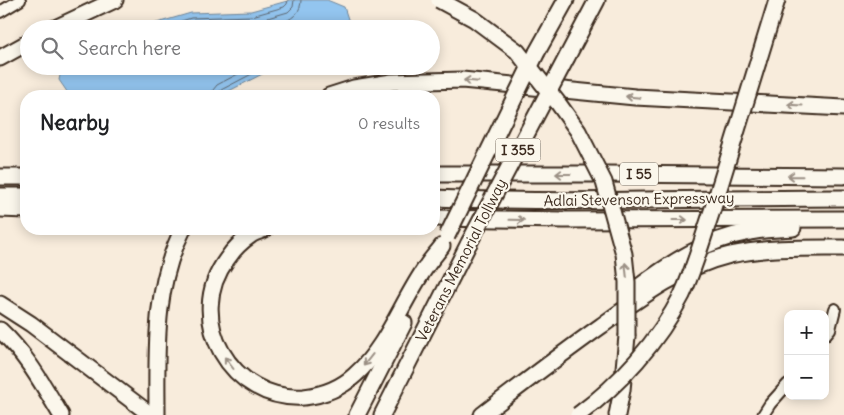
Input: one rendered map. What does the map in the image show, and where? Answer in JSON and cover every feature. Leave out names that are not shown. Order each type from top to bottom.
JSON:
[{"type":"highway","points":[[66,20],[96,0]]},
{"type":"highway","points":[[71,20],[114,0]]},
{"type":"highway","points":[[439,0],[474,19],[517,51],[578,131],[604,182],[624,254],[627,282],[627,336],[622,390],[617,415]]},
{"type":"highway","name":"Veterans Memorial Tollway","points":[[357,415],[445,241],[537,52],[566,0]]},
{"type":"highway","name":"Veterans Memorial Tollway","points":[[382,415],[469,243],[566,57],[598,0]]},
{"type":"highway","points":[[578,415],[617,382],[636,361],[661,329],[681,296],[700,247],[777,0]]},
{"type":"highway","points":[[0,58],[20,47]]},
{"type":"highway","points":[[348,90],[392,82],[462,80],[635,97],[844,108]]},
{"type":"highway","name":"Adlai Stevenson Expressway","points":[[440,174],[844,176]]},
{"type":"highway","points":[[0,177],[20,177]]},
{"type":"highway","points":[[0,196],[20,196]]},
{"type":"highway","name":"Adlai Stevenson Expressway","points":[[440,198],[600,201],[844,198]]},
{"type":"highway","points":[[0,209],[20,210]]},
{"type":"highway","points":[[440,218],[844,221]]},
{"type":"highway","points":[[543,367],[610,308],[657,273],[693,251],[725,238],[751,232],[844,221]]},
{"type":"highway","points":[[157,415],[156,347],[161,296],[166,273],[181,235]]},
{"type":"highway","points":[[251,235],[238,245],[222,265],[211,299],[210,319],[216,342],[236,372],[258,388],[288,397],[307,397],[324,393],[355,376],[377,349],[402,310],[426,266],[445,241]]},
{"type":"highway","points":[[482,415],[543,367],[652,289],[680,273],[730,255],[754,251],[786,248],[844,248]]},
{"type":"highway","points":[[0,304],[31,324],[151,415]]},
{"type":"highway","points":[[0,330],[31,366],[61,415]]},
{"type":"street","points":[[0,12],[20,0]]},
{"type":"street","points":[[829,330],[835,309]]},
{"type":"street","points":[[762,415],[784,388]]},
{"type":"water","points":[[291,0],[327,0],[344,7],[348,20],[167,20],[191,13],[251,11]]},
{"type":"water","points":[[60,75],[260,75],[231,90],[66,90],[59,80]]}]
